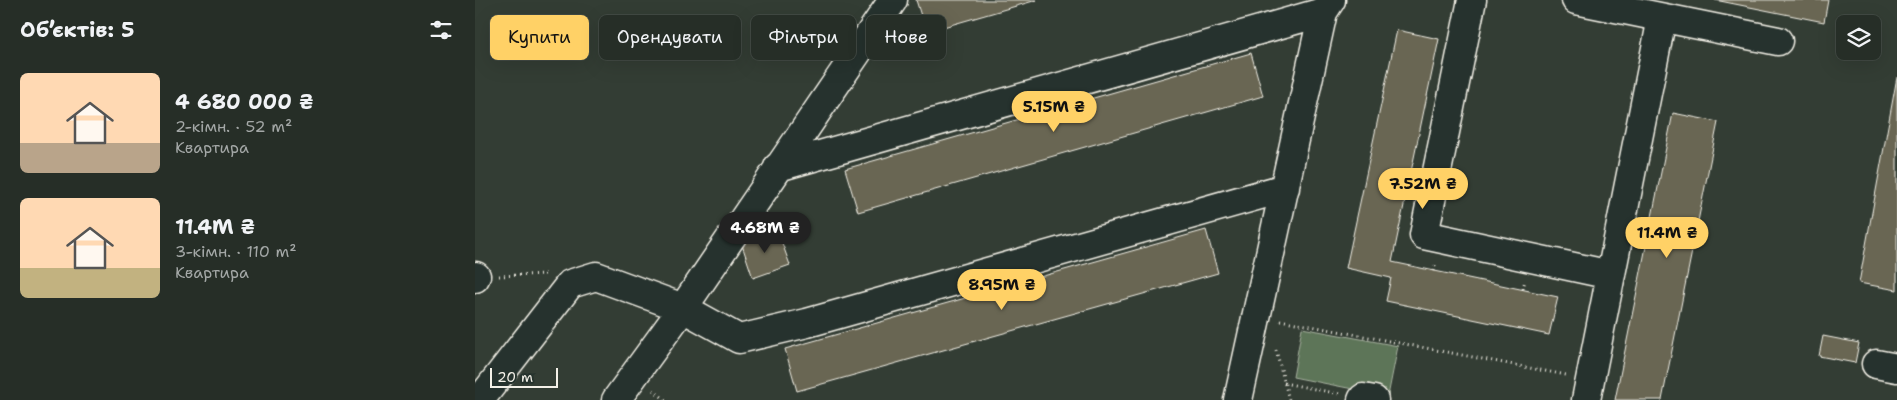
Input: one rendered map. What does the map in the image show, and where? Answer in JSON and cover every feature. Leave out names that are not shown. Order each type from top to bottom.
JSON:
[{"type":"lane","points":[[616,400],[683,308],[893,0]]},
{"type":"lane","points":[[1472,0],[1424,235],[1611,275]]},
{"type":"lane","points":[[1576,0],[1778,41]]},
{"type":"lane","points":[[778,167],[1327,6],[1238,400]]},
{"type":"lane","points":[[1587,390],[1662,18]]},
{"type":"lane","points":[[480,400],[570,284],[596,276],[683,308],[739,338],[815,321],[1285,188]]},
{"type":"path","points":[[475,277],[550,274]]},
{"type":"path","points":[[1277,320],[1587,390]]},
{"type":"path","points":[[1284,383],[1366,399]]},
{"type":"green space","points":[[1302,328],[1398,346],[1388,396],[1293,377]]},
{"type":"building","points":[[916,0],[1037,0],[946,26],[946,15],[921,15]]},
{"type":"building","points":[[1715,0],[1828,0],[1824,22]]},
{"type":"building","points":[[1397,30],[1439,39],[1392,262],[1558,297],[1549,335],[1386,301],[1391,278],[1346,268]]},
{"type":"building","points":[[1251,53],[1263,96],[858,212],[845,169]]},
{"type":"building","points":[[1897,77],[1897,290],[1859,283]]},
{"type":"building","points":[[1673,113],[1718,122],[1662,400],[1615,400]]},
{"type":"building","points":[[777,229],[790,265],[753,278],[741,242]]},
{"type":"building","points":[[1206,230],[1218,273],[797,391],[785,349]]},
{"type":"building","points":[[1823,336],[1859,343],[1855,363],[1819,356]]}]
